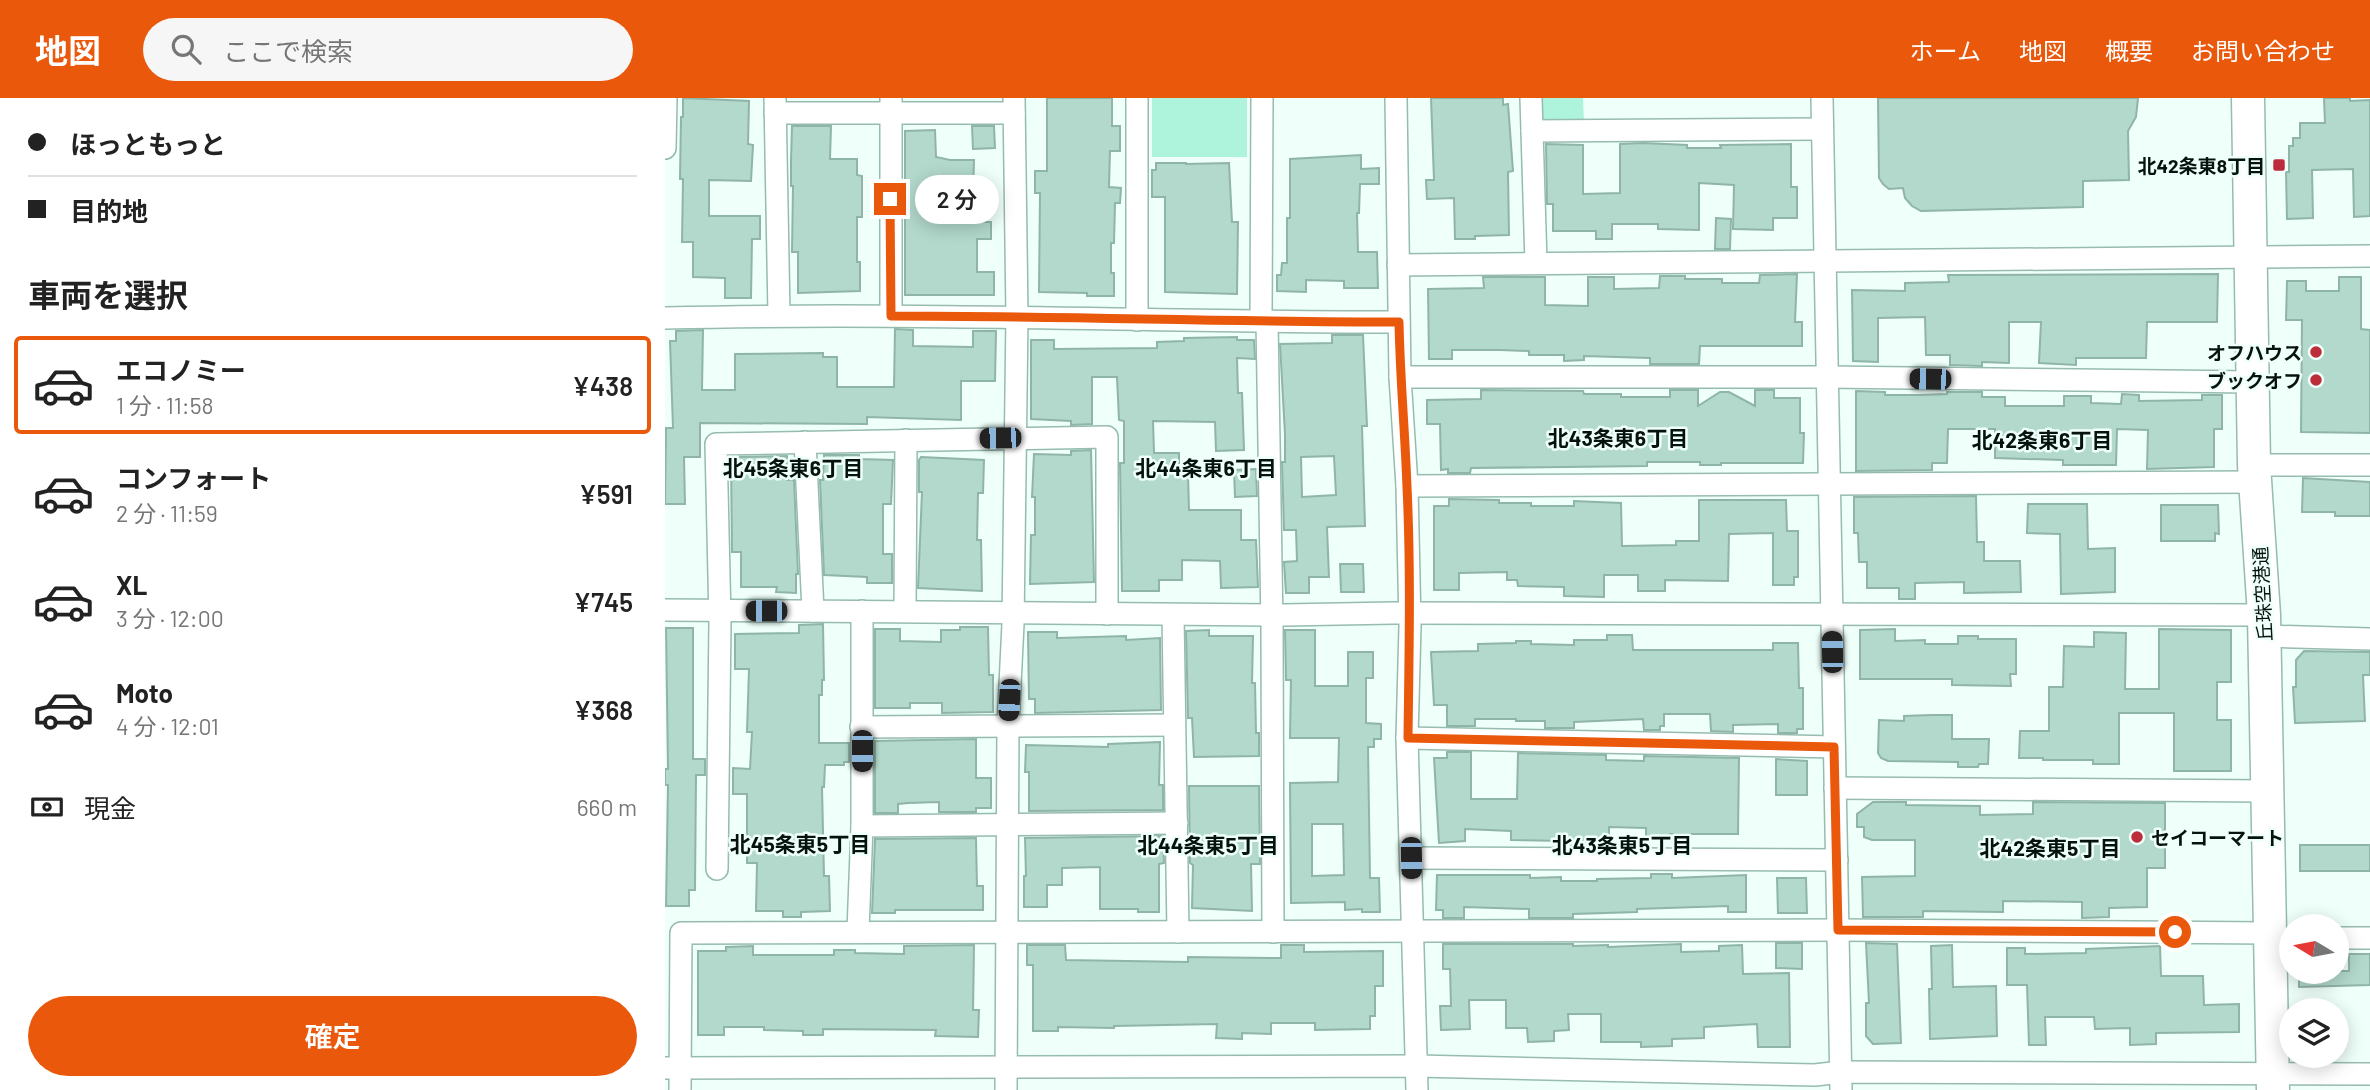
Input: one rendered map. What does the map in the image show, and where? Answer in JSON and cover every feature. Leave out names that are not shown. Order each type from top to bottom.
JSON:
[{"type":"main road","name":"丘珠空港通","points":[[2248,98],[2255,473],[2264,626],[2267,791],[2277,937],[2273,1082]]},
{"type":"street","points":[[665,148],[666,98]]},
{"type":"street","points":[[1137,98],[1137,320]]},
{"type":"street","points":[[1262,98],[1264,321],[1272,615],[1273,932]]},
{"type":"street","points":[[1396,98],[1400,377],[1407,486],[1410,614],[1408,738],[1417,1090]]},
{"type":"street","points":[[1531,98],[1536,263]]},
{"type":"street","points":[[1822,98],[1841,1081]]},
{"type":"street","points":[[890,105],[891,316]]},
{"type":"street","points":[[779,315],[775,106],[1014,106],[1017,316],[1013,612],[1007,725],[1006,1090]]},
{"type":"street","points":[[1532,131],[1822,130]]},
{"type":"street","points":[[1398,265],[2370,256]]},
{"type":"street","points":[[665,318],[779,315],[1017,316],[1137,320],[1399,322]]},
{"type":"street","points":[[1400,377],[1828,377],[2253,382]]},
{"type":"street","points":[[717,869],[720,610],[716,444],[1107,437],[1107,614]]},
{"type":"street","points":[[905,611],[906,440]]},
{"type":"street","points":[[805,442],[813,611]]},
{"type":"street","points":[[1407,486],[1829,484],[2255,473],[2370,465]]},
{"type":"street","points":[[665,610],[1173,615],[1832,615],[2264,626],[2370,639]]},
{"type":"street","points":[[858,931],[862,826],[862,611]]},
{"type":"street","points":[[1173,615],[1178,932]]},
{"type":"street","points":[[862,727],[1174,725]]},
{"type":"street","points":[[1408,738],[1834,747]]},
{"type":"street","points":[[1835,788],[2267,791]]},
{"type":"street","points":[[862,826],[1177,823]]},
{"type":"street","points":[[1411,858],[1837,860]]},
{"type":"street","points":[[680,1090],[672,1068],[681,933],[1838,930],[2277,937]]},
{"type":"street","points":[[2349,938],[2370,938]]},
{"type":"street","points":[[672,1068],[1417,1066],[1801,1074],[1841,1081],[2273,1082],[2370,1074]]},
{"type":"green space","points":[[1152,98],[1247,98],[1247,157],[1152,157]]},
{"type":"green space","points":[[1543,98],[1583,98],[1584,122],[1543,121]]},
{"type":"building","points":[[683,98],[749,101],[748,144],[753,145],[751,181],[709,180],[709,216],[760,216],[760,239],[752,239],[751,298],[725,298],[725,278],[693,277],[693,242],[682,242],[683,179],[680,179]]},
{"type":"building","points":[[1047,98],[1112,98],[1112,126],[1120,126],[1120,151],[1110,151],[1109,187],[1121,188],[1120,203],[1115,203],[1114,243],[1111,243],[1114,296],[1039,292],[1040,193],[1035,193],[1035,171],[1047,171]]},
{"type":"building","points":[[1431,98],[1503,98],[1503,105],[1508,104],[1513,171],[1508,172],[1509,235],[1455,239],[1454,198],[1427,199],[1426,180],[1434,180]]},
{"type":"building","points":[[1878,98],[2138,98],[2136,117],[2128,131],[2129,180],[2083,181],[2083,207],[1921,211],[1905,198],[1903,188],[1889,189],[1879,178]]},
{"type":"building","points":[[2324,98],[2370,100],[2370,216],[2354,217],[2353,169],[2312,170],[2313,218],[2287,219],[2286,172],[2289,172],[2289,146],[2293,146],[2293,138],[2300,138],[2300,123],[2325,123]]},
{"type":"building","points":[[792,126],[831,126],[830,159],[857,159],[857,175],[862,176],[862,217],[857,217],[860,291],[798,293],[798,252],[792,252]]},
{"type":"building","points":[[972,126],[994,126],[995,148],[973,149]]},
{"type":"building","points":[[935,130],[936,157],[974,160],[973,194],[982,194],[982,222],[991,222],[991,239],[977,239],[977,272],[994,272],[994,295],[905,295],[905,131]]},
{"type":"building","points":[[1546,144],[1583,145],[1583,194],[1620,193],[1620,144],[1687,145],[1687,148],[1791,144],[1791,187],[1797,187],[1797,218],[1773,218],[1773,230],[1733,229],[1734,185],[1699,183],[1699,230],[1658,229],[1658,224],[1612,224],[1612,239],[1596,239],[1596,231],[1553,231],[1553,204],[1547,204]]},
{"type":"building","points":[[1361,155],[1361,169],[1379,168],[1379,184],[1360,184],[1357,213],[1358,252],[1377,252],[1378,288],[1344,288],[1344,281],[1306,280],[1306,292],[1277,291],[1277,275],[1281,275],[1282,263],[1287,263],[1290,159]]},
{"type":"building","points":[[1156,163],[1229,163],[1232,222],[1238,222],[1237,294],[1165,292],[1165,197],[1152,197],[1152,170],[1156,170]]},
{"type":"building","points":[[1716,218],[1731,219],[1730,249],[1715,249]]},
{"type":"building","points":[[1797,274],[1795,322],[1802,322],[1802,346],[1700,346],[1699,364],[1650,364],[1650,358],[1584,356],[1584,360],[1564,361],[1564,355],[1529,355],[1529,351],[1500,350],[1452,350],[1452,359],[1429,359],[1428,289],[1484,288],[1483,277],[1545,277],[1545,305],[1588,306],[1588,277],[1614,277],[1614,289],[1659,288],[1660,276],[1722,279],[1722,283],[1759,283],[1760,275]]},
{"type":"building","points":[[2218,274],[2217,322],[2147,322],[2146,358],[2076,358],[2076,365],[2039,363],[2041,322],[2009,322],[2009,363],[1950,365],[1950,355],[1926,355],[1925,317],[1878,318],[1878,362],[1853,361],[1852,290],[1905,291],[1905,283],[1949,282],[1948,275]]},
{"type":"building","points":[[2339,277],[2361,277],[2361,329],[2370,330],[2370,433],[2301,432],[2302,320],[2286,320],[2287,281],[2306,281],[2306,291],[2339,291]]},
{"type":"building","points":[[895,329],[913,330],[913,346],[973,347],[973,331],[996,331],[995,381],[961,381],[961,420],[867,417],[867,424],[700,423],[700,457],[684,457],[685,504],[665,504],[666,428],[673,428],[670,341],[676,341],[676,331],[703,330],[702,390],[735,390],[735,354],[823,353],[823,357],[837,357],[837,387],[894,387]]},
{"type":"building","points":[[1332,335],[1363,335],[1367,426],[1362,426],[1365,526],[1327,527],[1329,577],[1309,577],[1309,593],[1286,593],[1284,562],[1297,561],[1296,530],[1284,530],[1282,462],[1285,462],[1285,434],[1280,344],[1332,343]],"holes":[[[1334,456],[1336,495],[1302,497],[1301,457]]]},
{"type":"building","points":[[1237,337],[1237,340],[1254,340],[1255,359],[1237,358],[1238,393],[1242,393],[1244,450],[1216,451],[1215,422],[1153,421],[1154,453],[1179,453],[1179,473],[1188,473],[1189,510],[1241,510],[1241,540],[1256,540],[1258,587],[1221,588],[1220,561],[1182,560],[1182,580],[1159,580],[1159,591],[1122,591],[1120,463],[1124,463],[1124,421],[1119,420],[1117,377],[1092,377],[1092,424],[1071,425],[1071,421],[1031,419],[1031,340],[1054,340],[1054,349],[1157,348],[1157,342],[1184,341],[1184,338]]},
{"type":"building","points":[[1481,390],[1583,391],[1584,394],[1621,394],[1621,397],[1670,397],[1670,390],[1698,390],[1698,406],[1720,392],[1729,392],[1755,406],[1755,390],[1774,390],[1774,398],[1800,398],[1800,433],[1804,433],[1803,463],[1700,465],[1700,462],[1647,462],[1647,466],[1471,468],[1470,473],[1448,473],[1448,469],[1441,470],[1440,424],[1427,424],[1427,400],[1481,399]]},
{"type":"building","points":[[1856,391],[1885,392],[1885,395],[1982,392],[1982,397],[2005,397],[2005,406],[2064,406],[2064,396],[2091,396],[2091,403],[2121,404],[2122,394],[2139,395],[2139,401],[2202,400],[2202,395],[2222,395],[2222,429],[2214,429],[2214,467],[2147,469],[2148,430],[2117,429],[2116,465],[2063,465],[2063,460],[1995,458],[1995,429],[1948,429],[1947,463],[1932,463],[1932,470],[1856,471]]},
{"type":"building","points":[[1091,450],[1094,582],[1030,584],[1031,535],[1035,535],[1035,497],[1032,497],[1034,454],[1071,455],[1071,451]]},
{"type":"building","points":[[824,455],[859,455],[859,459],[893,460],[891,504],[883,504],[883,554],[892,554],[892,583],[867,583],[867,577],[824,575],[820,480],[823,480]]},
{"type":"building","points":[[787,456],[787,480],[794,480],[798,574],[796,593],[776,592],[777,587],[741,587],[741,552],[732,552],[731,457]]},
{"type":"building","points":[[921,457],[984,460],[983,493],[978,493],[977,540],[981,540],[982,591],[918,588]]},
{"type":"building","points":[[1256,469],[1257,496],[1235,497],[1234,470]]},
{"type":"building","points":[[2303,478],[2370,482],[2370,516],[2302,512]]},
{"type":"building","points":[[1976,496],[1977,542],[1984,542],[1984,561],[2020,561],[2021,592],[1964,593],[1964,582],[1915,583],[1915,599],[1899,599],[1899,588],[1867,588],[1867,562],[1859,562],[1858,533],[1854,533],[1854,497]]},
{"type":"building","points":[[1449,499],[1499,500],[1499,503],[1531,503],[1531,506],[1574,506],[1574,501],[1621,503],[1622,546],[1676,545],[1676,541],[1699,541],[1699,500],[1786,500],[1787,531],[1798,531],[1798,577],[1794,577],[1794,585],[1773,585],[1773,533],[1729,534],[1728,581],[1665,580],[1665,591],[1638,591],[1638,575],[1604,575],[1604,597],[1564,596],[1564,587],[1518,586],[1517,580],[1507,580],[1507,572],[1459,573],[1459,590],[1434,590],[1434,506],[1449,506]]},
{"type":"building","points":[[2028,504],[2087,504],[2088,549],[2115,548],[2115,592],[2061,594],[2060,534],[2027,533]]},
{"type":"building","points":[[2161,505],[2218,505],[2219,534],[2215,533],[2215,541],[2161,541]]},
{"type":"building","points":[[1340,564],[1363,564],[1364,592],[1341,592]]},
{"type":"building","points":[[823,624],[824,680],[822,695],[819,695],[819,743],[849,743],[849,762],[844,762],[844,765],[825,765],[822,787],[824,876],[829,876],[830,911],[801,912],[801,917],[783,917],[783,911],[756,911],[757,863],[747,863],[747,794],[733,794],[733,768],[750,769],[752,732],[747,732],[749,669],[735,669],[735,634],[799,633],[799,625]]},
{"type":"building","points":[[960,627],[988,627],[989,675],[993,675],[993,712],[942,713],[942,703],[910,703],[910,708],[875,708],[875,629],[900,629],[900,641],[941,642],[941,630],[960,630]]},
{"type":"building","points":[[666,628],[693,628],[693,759],[705,759],[705,775],[696,775],[695,890],[689,890],[689,906],[666,906]]},
{"type":"building","points":[[1895,629],[1895,641],[1925,640],[1925,644],[1958,644],[1958,636],[2016,639],[2016,674],[2010,674],[2011,686],[1952,685],[1952,679],[1860,679],[1860,630]]},
{"type":"building","points":[[2159,629],[2231,630],[2231,682],[2217,682],[2217,720],[2231,720],[2231,771],[2174,771],[2174,713],[2119,713],[2119,764],[2093,764],[2093,760],[2019,758],[2020,731],[2049,731],[2049,687],[2063,687],[2064,646],[2094,647],[2094,632],[2126,633],[2125,689],[2159,689]]},
{"type":"building","points":[[1209,630],[1209,636],[1253,636],[1252,683],[1255,683],[1259,756],[1194,757],[1192,718],[1188,718],[1186,631]]},
{"type":"building","points":[[1285,630],[1315,630],[1315,686],[1348,686],[1348,652],[1373,652],[1373,678],[1366,678],[1366,723],[1381,724],[1381,739],[1374,739],[1374,747],[1368,747],[1370,878],[1379,878],[1380,912],[1345,910],[1345,902],[1291,903],[1290,783],[1338,782],[1339,738],[1290,738],[1291,680],[1286,680]],"holes":[[[1312,824],[1343,824],[1344,875],[1312,876]]]},
{"type":"building","points":[[1028,632],[1057,632],[1057,638],[1160,638],[1161,710],[1035,713],[1035,699],[1029,699]]},
{"type":"building","points":[[1607,635],[1632,635],[1633,650],[1773,650],[1773,643],[1798,643],[1799,688],[1803,688],[1803,729],[1797,729],[1797,733],[1778,733],[1778,724],[1733,725],[1733,732],[1711,731],[1710,714],[1664,714],[1664,726],[1660,726],[1660,730],[1644,730],[1643,719],[1574,722],[1574,728],[1545,728],[1545,721],[1516,719],[1475,719],[1475,726],[1447,726],[1447,705],[1434,705],[1431,652],[1478,651],[1478,644],[1516,641],[1574,645],[1574,640],[1607,640]]},
{"type":"building","points":[[2304,651],[2370,652],[2370,675],[2363,675],[2365,721],[2295,723],[2293,687],[2296,687],[2296,660]]},
{"type":"building","points":[[1952,715],[1952,739],[1989,739],[1988,764],[1958,767],[1958,762],[1888,761],[1878,753],[1879,720],[1904,721],[1904,716]]},
{"type":"building","points":[[976,739],[976,778],[991,778],[991,808],[976,808],[976,812],[939,812],[939,802],[908,803],[898,804],[898,813],[875,813],[875,741]]},
{"type":"building","points":[[1160,742],[1159,785],[1163,785],[1163,810],[1029,811],[1029,772],[1025,772],[1026,745],[1108,747],[1108,744]]},
{"type":"building","points":[[1447,752],[1471,752],[1471,799],[1517,799],[1518,753],[1606,755],[1606,760],[1644,761],[1644,756],[1739,758],[1738,834],[1670,834],[1670,841],[1646,840],[1646,828],[1609,827],[1609,846],[1562,846],[1562,841],[1511,840],[1511,831],[1465,829],[1465,841],[1439,843],[1434,758],[1447,758]]},
{"type":"building","points":[[1776,759],[1807,761],[1807,795],[1776,795]]},
{"type":"building","points":[[1189,786],[1259,786],[1260,864],[1251,864],[1252,911],[1192,908]]},
{"type":"building","points":[[1873,802],[1980,806],[1980,815],[2033,814],[2033,802],[2165,803],[2165,868],[2147,868],[2147,907],[2109,908],[2109,917],[2082,918],[2082,902],[2003,901],[2003,912],[1923,911],[1923,917],[1863,917],[1862,877],[1915,876],[1915,840],[1872,840],[1864,837],[1864,827],[1857,827],[1857,814]]},
{"type":"building","points":[[1163,836],[1164,863],[1159,864],[1159,912],[1100,909],[1100,867],[1062,868],[1062,885],[1047,885],[1047,907],[1024,907],[1025,838]]},
{"type":"building","points":[[976,838],[977,886],[983,886],[983,910],[895,910],[895,913],[872,913],[875,839]]},
{"type":"building","points":[[2300,845],[2370,845],[2370,871],[2300,871]]},
{"type":"building","points":[[1651,874],[1672,874],[1672,878],[1746,875],[1746,912],[1728,912],[1728,906],[1637,909],[1637,912],[1573,914],[1573,918],[1529,918],[1529,909],[1464,907],[1464,918],[1443,918],[1443,910],[1436,910],[1437,875],[1530,875],[1530,878],[1561,877],[1561,881],[1597,881],[1651,878]]},
{"type":"building","points":[[1777,878],[1806,878],[1807,913],[1778,913]]},
{"type":"building","points":[[1776,943],[1802,943],[1802,969],[1776,968]]},
{"type":"building","points":[[1866,943],[1897,944],[1901,1043],[1873,1044],[1866,1036],[1866,1003],[1869,1003]]},
{"type":"building","points":[[1443,944],[1573,944],[1608,947],[1681,944],[1681,952],[1719,951],[1719,946],[1742,945],[1743,974],[1789,973],[1790,1047],[1758,1047],[1757,1024],[1704,1027],[1704,1038],[1672,1039],[1672,1046],[1641,1047],[1641,1042],[1601,1042],[1601,1014],[1568,1014],[1569,1030],[1554,1031],[1554,1041],[1528,1042],[1527,1028],[1506,1028],[1506,1000],[1469,1000],[1470,1029],[1441,1030],[1440,1006],[1451,1006],[1450,969],[1443,969]]},
{"type":"building","points":[[974,945],[973,1010],[979,1010],[978,1037],[935,1036],[936,1030],[823,1029],[823,1035],[803,1035],[803,1031],[764,1030],[764,1027],[724,1027],[724,1035],[698,1035],[698,951],[726,951],[726,947],[753,946],[753,955],[834,955],[834,950],[904,954],[904,946]]},
{"type":"building","points":[[1027,945],[1065,945],[1066,960],[1188,962],[1188,957],[1281,958],[1281,945],[1304,945],[1304,952],[1383,951],[1383,986],[1375,986],[1375,1016],[1370,1016],[1370,1029],[1315,1030],[1315,1023],[1271,1023],[1271,1034],[1242,1033],[1242,1039],[1216,1038],[1217,1024],[1058,1027],[1058,1031],[1033,1031],[1033,965],[1027,965]]},
{"type":"building","points":[[1952,945],[1953,987],[1996,986],[1997,1036],[1930,1039],[1931,946]]},
{"type":"building","points":[[2160,946],[2161,976],[2203,976],[2204,1005],[2239,1004],[2239,1032],[2156,1033],[2156,1044],[2130,1045],[2130,1028],[2095,1029],[2094,1017],[2045,1017],[2046,1045],[2029,1045],[2027,985],[2007,985],[2007,948],[2025,948],[2025,954],[2086,953],[2086,949]]},
{"type":"building","points":[[2349,954],[2370,954],[2370,985],[2299,987],[2299,984],[2349,984]]},
{"type":"place","name":"北42条東8丁目","points":[[2279,165]]},
{"type":"place","name":"オフハウス","points":[[2316,352]]},
{"type":"place","name":"ブックオフ","points":[[2316,380]]},
{"type":"place","name":"セイコーマート","points":[[2137,837]]},
{"type":"district","name":"北43条東6丁目","points":[[1618,437]]},
{"type":"district","name":"北42条東6丁目","points":[[2042,439]]},
{"type":"district","name":"北45条東6丁目","points":[[793,467]]},
{"type":"district","name":"北44条東6丁目","points":[[1206,467]]},
{"type":"district","name":"北45条東5丁目","points":[[800,843]]},
{"type":"district","name":"北44条東5丁目","points":[[1208,844]]},
{"type":"district","name":"北43条東5丁目","points":[[1622,844]]},
{"type":"district","name":"北42条東5丁目","points":[[2050,847]]},
{"type":"route","points":[[890,199],[891,316],[1399,322],[1407,486],[1410,625],[1408,738],[1834,747],[1838,930],[2175,932]]}]
